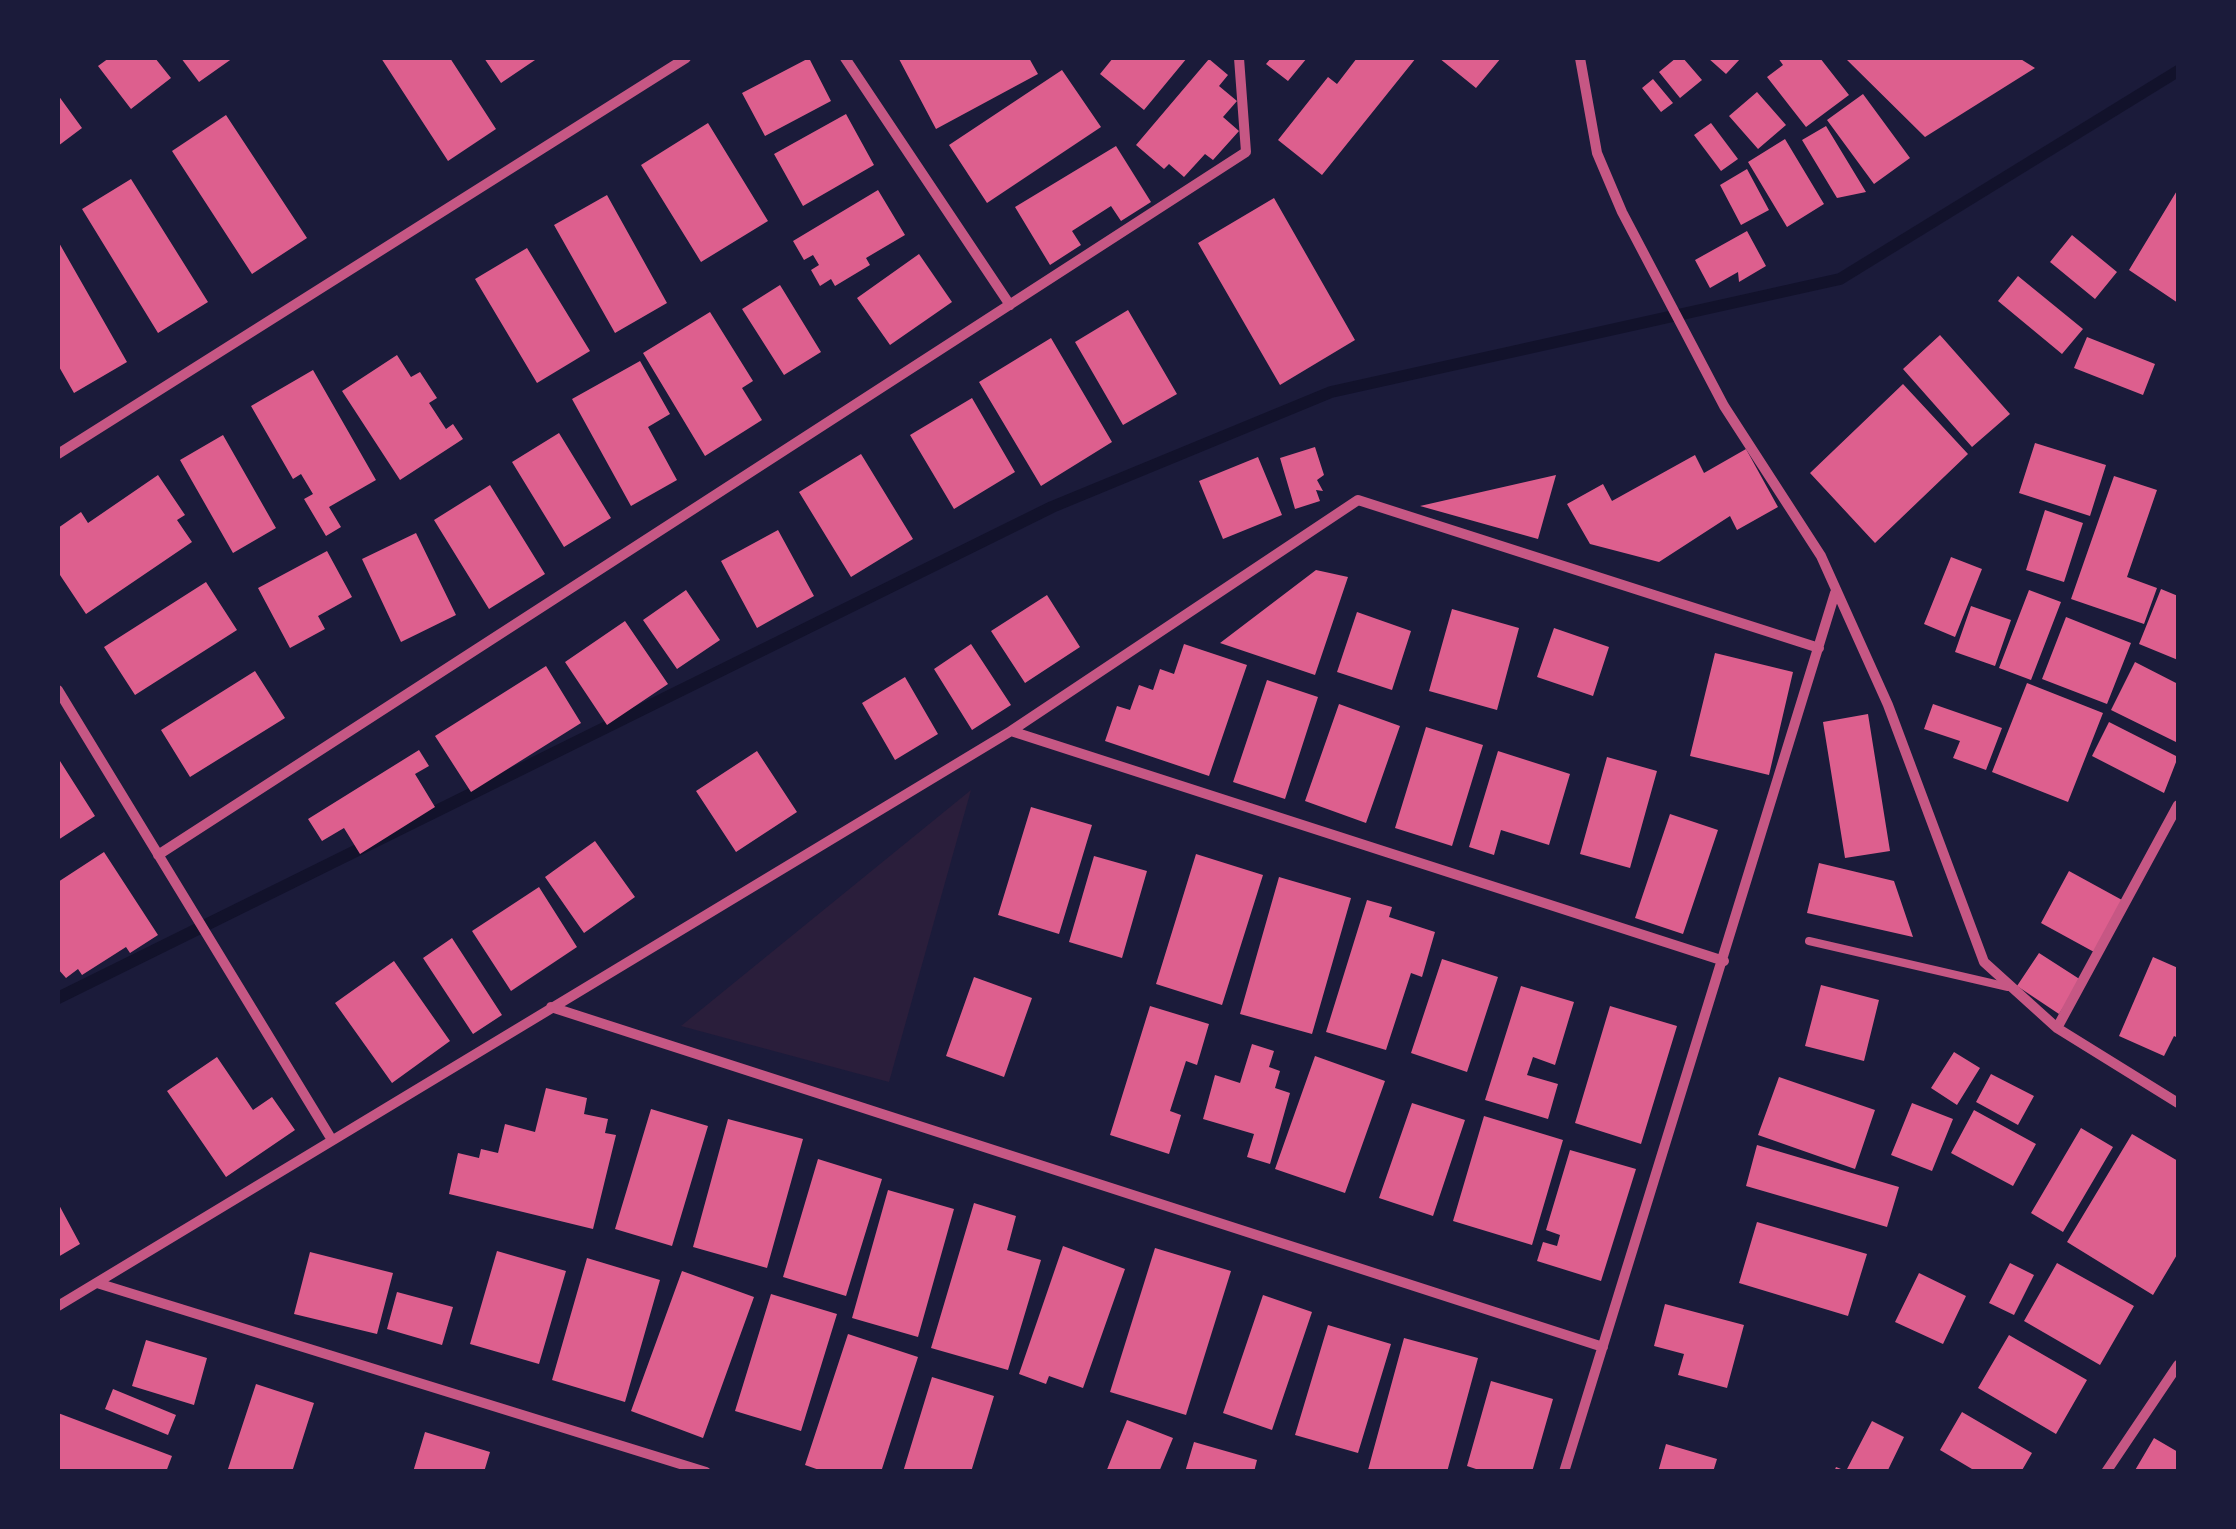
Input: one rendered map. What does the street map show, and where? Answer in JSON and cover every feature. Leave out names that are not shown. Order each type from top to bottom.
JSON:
[{"type":"street","points":[[58,454],[686,58]]},
{"type":"street","points":[[845,58],[1010,305]]},
{"type":"street","points":[[158,855],[1246,152],[1239,58]]},
{"type":"street","points":[[1580,58],[1597,153],[1622,212],[1724,406],[1821,556],[1888,705],[1984,962],[2057,1028],[2178,1103]]},
{"type":"street","points":[[58,1306],[1012,731],[1358,500],[1819,648]]},
{"type":"street","points":[[1564,1472],[1836,592]]},
{"type":"street","points":[[58,690],[332,1140]]},
{"type":"street","points":[[1012,731],[1724,961]]},
{"type":"street","points":[[2057,1028],[2178,804]]},
{"type":"street","points":[[551,1006],[1603,1347]]},
{"type":"street","points":[[97,1283],[706,1472]]},
{"type":"street","points":[[2106,1472],[2178,1365]]},
{"type":"lane","points":[[1809,942],[2013,988]]},
{"type":"shaded area","points":[[971,790],[889,1082],[681,1026]]},
{"type":"building","points":[[109,58],[155,58],[171,78],[131,109],[98,66]]},
{"type":"building","points":[[181,58],[233,58],[199,82]]},
{"type":"building","points":[[381,58],[450,58],[496,129],[448,161]]},
{"type":"building","points":[[484,58],[538,58],[501,83]]},
{"type":"building","points":[[809,58],[831,101],[765,136],[742,93]]},
{"type":"building","points":[[1029,58],[1038,74],[936,129],[899,59]]},
{"type":"building","points":[[1113,58],[1187,58],[1144,110],[1100,74]]},
{"type":"building","points":[[1271,58],[1307,58],[1288,81],[1266,64]]},
{"type":"building","points":[[1357,58],[1416,58],[1322,175],[1278,140],[1328,77],[1337,84]]},
{"type":"building","points":[[1439,58],[1501,58],[1476,88]]},
{"type":"building","points":[[1676,58],[1683,58],[1702,80],[1680,98],[1659,72]]},
{"type":"building","points":[[1708,58],[1741,58],[1726,74]]},
{"type":"building","points":[[1778,58],[1820,58],[1849,95],[1806,127],[1767,77],[1783,65]]},
{"type":"building","points":[[1845,58],[2019,58],[2035,68],[1925,137]]},
{"type":"building","points":[[1209,59],[1228,75],[1219,86],[1237,101],[1223,117],[1239,131],[1213,160],[1205,154],[1184,177],[1169,164],[1164,169],[1136,145]]},
{"type":"building","points":[[1062,70],[1101,127],[987,203],[949,145]]},
{"type":"building","points":[[1653,79],[1673,103],[1661,112],[1642,88]]},
{"type":"building","points":[[1757,92],[1786,125],[1758,149],[1729,116]]},
{"type":"building","points":[[1863,94],[1910,158],[1874,184],[1827,120]]},
{"type":"building","points":[[58,95],[82,128],[58,146]]},
{"type":"building","points":[[846,114],[874,165],[803,206],[774,154]]},
{"type":"building","points":[[226,115],[307,238],[252,274],[172,151]]},
{"type":"building","points":[[708,123],[768,221],[701,262],[641,165]]},
{"type":"building","points":[[1711,123],[1738,159],[1721,171],[1694,135]]},
{"type":"building","points":[[1826,126],[1866,192],[1837,198],[1802,140]]},
{"type":"building","points":[[1785,139],[1824,204],[1787,227],[1748,162]]},
{"type":"building","points":[[1116,146],[1151,202],[1121,221],[1111,206],[1072,231],[1081,245],[1050,265],[1015,207]]},
{"type":"building","points":[[1747,169],[1769,210],[1741,225],[1720,185]]},
{"type":"building","points":[[131,179],[208,302],[158,333],[82,209]]},
{"type":"building","points":[[2178,189],[2178,303],[2129,270]]},
{"type":"building","points":[[878,190],[905,235],[866,258],[870,265],[835,286],[831,279],[820,286],[811,270],[819,265],[813,255],[804,260],[793,241]]},
{"type":"building","points":[[607,195],[667,303],[615,333],[554,225]]},
{"type":"building","points":[[1274,198],[1355,340],[1280,385],[1198,243]]},
{"type":"building","points":[[1747,231],[1766,266],[1739,282],[1738,272],[1710,288],[1695,260]]},
{"type":"building","points":[[2072,235],[2117,272],[2095,299],[2050,262]]},
{"type":"building","points":[[58,241],[127,362],[74,393],[58,365]]},
{"type":"building","points":[[527,248],[590,351],[537,383],[475,279]]},
{"type":"building","points":[[919,254],[952,302],[890,345],[857,298]]},
{"type":"building","points":[[2018,276],[2083,329],[2062,354],[1998,301]]},
{"type":"building","points":[[780,285],[821,352],[784,375],[742,309]]},
{"type":"building","points":[[1128,310],[1177,394],[1123,425],[1075,342]]},
{"type":"building","points":[[710,312],[753,381],[742,388],[762,420],[705,456],[643,353]]},
{"type":"building","points":[[1940,335],[2010,414],[1972,447],[1903,369]]},
{"type":"building","points":[[2087,337],[2155,364],[2143,395],[2074,368]]},
{"type":"building","points":[[1051,338],[1112,442],[1041,486],[979,382]]},
{"type":"building","points":[[397,355],[411,377],[420,372],[437,398],[429,403],[446,429],[453,424],[463,439],[400,480],[342,391]]},
{"type":"building","points":[[640,361],[670,414],[648,427],[677,480],[631,506],[572,399]]},
{"type":"building","points":[[313,370],[376,480],[329,507],[341,527],[326,536],[304,499],[313,494],[301,474],[293,479],[251,406]]},
{"type":"building","points":[[1903,384],[1968,454],[1875,543],[1810,473]]},
{"type":"building","points":[[972,398],[1015,472],[954,509],[910,435]]},
{"type":"building","points":[[559,433],[611,518],[564,547],[512,462]]},
{"type":"building","points":[[223,435],[276,528],[233,553],[180,460]]},
{"type":"building","points":[[2035,443],[2106,465],[2090,516],[2019,493]]},
{"type":"building","points":[[1315,447],[1324,475],[1317,480],[1323,491],[1316,490],[1320,501],[1295,509],[1280,458]]},
{"type":"building","points":[[1746,449],[1778,507],[1737,530],[1730,516],[1659,562],[1590,544],[1567,504],[1603,484],[1612,501],[1695,455],[1704,473]]},
{"type":"building","points":[[861,454],[913,539],[851,577],[799,492]]},
{"type":"building","points":[[1258,457],[1282,515],[1223,539],[1199,481]]},
{"type":"building","points":[[158,475],[185,515],[177,520],[192,542],[86,614],[58,572],[58,528],[81,512],[88,523]]},
{"type":"building","points":[[1556,475],[1538,539],[1420,506]]},
{"type":"building","points":[[2114,476],[2157,490],[2127,577],[2157,588],[2144,624],[2071,599]]},
{"type":"building","points":[[490,485],[545,574],[489,609],[434,520]]},
{"type":"building","points":[[2045,510],[2083,523],[2064,582],[2026,570]]},
{"type":"building","points":[[778,530],[814,596],[757,628],[721,561]]},
{"type":"building","points":[[416,533],[456,615],[401,642],[362,559]]},
{"type":"building","points":[[327,551],[352,597],[318,616],[325,629],[290,648],[258,588]]},
{"type":"building","points":[[1951,557],[1982,569],[1955,637],[1924,624]]},
{"type":"building","points":[[1316,570],[1348,577],[1315,675],[1220,643]]},
{"type":"building","points":[[206,582],[237,630],[135,695],[104,647]]},
{"type":"building","points":[[2161,589],[2178,596],[2178,660],[2139,644]]},
{"type":"building","points":[[686,590],[720,640],[677,669],[643,620]]},
{"type":"building","points":[[2029,590],[2061,602],[2031,680],[1999,668]]},
{"type":"building","points":[[1047,595],[1080,647],[1025,683],[991,631]]},
{"type":"building","points":[[1971,606],[2011,620],[1995,666],[1955,652]]},
{"type":"building","points":[[1452,609],[1519,628],[1497,710],[1429,691]]},
{"type":"building","points":[[1357,612],[1411,631],[1392,690],[1337,672]]},
{"type":"building","points":[[2066,617],[2131,643],[2107,704],[2042,679]]},
{"type":"building","points":[[625,621],[668,684],[607,725],[565,662]]},
{"type":"building","points":[[1554,628],[1609,647],[1593,696],[1537,677]]},
{"type":"building","points":[[971,644],[1011,705],[972,730],[934,669]]},
{"type":"building","points":[[1184,644],[1247,665],[1209,776],[1105,741],[1117,706],[1130,710],[1139,685],[1153,690],[1160,669],[1174,674]]},
{"type":"building","points":[[1715,653],[1793,672],[1769,775],[1690,756]]},
{"type":"building","points":[[2135,662],[2178,684],[2178,743],[2111,710]]},
{"type":"building","points":[[546,666],[581,723],[471,792],[435,736]]},
{"type":"building","points":[[255,671],[285,718],[190,777],[161,730]]},
{"type":"building","points":[[905,677],[938,734],[895,760],[862,703]]},
{"type":"building","points":[[1267,680],[1318,697],[1285,799],[1233,782]]},
{"type":"building","points":[[2027,683],[2103,713],[2068,802],[1992,772]]},
{"type":"building","points":[[1339,704],[1400,726],[1366,823],[1305,801]]},
{"type":"building","points":[[1933,704],[2002,728],[1986,770],[1953,758],[1960,741],[1924,729]]},
{"type":"building","points":[[1868,714],[1890,851],[1845,858],[1823,722]]},
{"type":"building","points":[[2109,722],[2178,757],[2164,793],[2092,756]]},
{"type":"building","points":[[1426,727],[1483,745],[1452,846],[1395,828]]},
{"type":"building","points":[[419,750],[429,766],[415,774],[435,807],[360,854],[344,828],[322,841],[308,819]]},
{"type":"building","points":[[757,751],[797,812],[736,852],[696,791]]},
{"type":"building","points":[[1498,751],[1570,774],[1549,845],[1501,830],[1494,855],[1469,847]]},
{"type":"building","points":[[1607,757],[1657,771],[1630,868],[1580,854]]},
{"type":"building","points":[[58,762],[95,816],[58,840]]},
{"type":"building","points":[[1031,807],[1092,825],[1059,934],[998,915]]},
{"type":"building","points":[[1670,814],[1718,830],[1683,934],[1635,918]]},
{"type":"building","points":[[595,841],[635,897],[584,933],[545,877]]},
{"type":"building","points":[[104,852],[158,935],[130,953],[126,947],[82,975],[78,969],[66,978],[58,969],[58,882]]},
{"type":"building","points":[[1196,854],[1263,875],[1222,1005],[1156,984]]},
{"type":"building","points":[[1094,856],[1147,871],[1122,958],[1069,942]]},
{"type":"building","points":[[1819,863],[1894,881],[1913,937],[1807,913]]},
{"type":"building","points":[[2069,871],[2122,900],[2094,952],[2041,923]]},
{"type":"building","points":[[1279,877],[1351,898],[1312,1034],[1240,1014]]},
{"type":"building","points":[[539,887],[577,947],[511,991],[472,931]]},
{"type":"building","points":[[1367,900],[1392,907],[1389,917],[1435,932],[1422,977],[1411,973],[1386,1050],[1326,1032]]},
{"type":"building","points":[[452,938],[502,1015],[473,1034],[423,958]]},
{"type":"building","points":[[2039,953],[2081,980],[2059,1014],[2017,986]]},
{"type":"building","points":[[2153,957],[2178,968],[2178,1038],[2174,1036],[2164,1056],[2119,1036]]},
{"type":"building","points":[[1442,959],[1498,977],[1467,1072],[1411,1053]]},
{"type":"building","points":[[394,961],[450,1041],[392,1083],[335,1003]]},
{"type":"building","points":[[974,977],[1032,998],[1004,1077],[946,1056]]},
{"type":"building","points":[[1821,985],[1879,1000],[1864,1061],[1805,1046]]},
{"type":"building","points":[[1521,986],[1574,1002],[1555,1065],[1533,1057],[1527,1075],[1558,1084],[1548,1119],[1485,1100]]},
{"type":"building","points":[[1150,1006],[1209,1024],[1197,1065],[1186,1061],[1170,1111],[1181,1115],[1169,1154],[1110,1135]]},
{"type":"building","points":[[1610,1006],[1677,1026],[1641,1144],[1575,1123]]},
{"type":"building","points":[[1252,1044],[1274,1051],[1269,1067],[1280,1071],[1275,1088],[1290,1093],[1270,1164],[1247,1157],[1254,1134],[1203,1119],[1215,1075],[1240,1083]]},
{"type":"building","points":[[1954,1052],[1980,1068],[1957,1105],[1931,1088]]},
{"type":"building","points":[[1315,1056],[1385,1081],[1345,1193],[1275,1169]]},
{"type":"building","points":[[217,1057],[253,1110],[272,1097],[295,1130],[226,1177],[167,1091]]},
{"type":"building","points":[[1991,1074],[2034,1096],[2018,1125],[1976,1102]]},
{"type":"building","points":[[1779,1077],[1875,1110],[1855,1169],[1758,1135]]},
{"type":"building","points":[[546,1088],[587,1098],[584,1114],[608,1119],[605,1133],[616,1135],[593,1229],[449,1194],[458,1153],[479,1158],[481,1149],[498,1153],[505,1124],[535,1132]]},
{"type":"building","points":[[1412,1103],[1465,1120],[1433,1216],[1379,1198]]},
{"type":"building","points":[[1912,1103],[1953,1119],[1932,1171],[1891,1155]]},
{"type":"building","points":[[651,1109],[708,1126],[672,1246],[615,1229]]},
{"type":"building","points":[[1974,1110],[2036,1144],[2013,1186],[1951,1153]]},
{"type":"building","points":[[1484,1116],[1563,1140],[1532,1245],[1453,1221]]},
{"type":"building","points":[[728,1119],[803,1139],[767,1268],[693,1247]]},
{"type":"building","points":[[2081,1128],[2113,1147],[2063,1232],[2031,1213]]},
{"type":"building","points":[[2132,1134],[2178,1161],[2178,1253],[2153,1295],[2067,1242]]},
{"type":"building","points":[[1757,1145],[1899,1187],[1887,1227],[1746,1186]]},
{"type":"building","points":[[1570,1150],[1636,1169],[1601,1281],[1537,1261],[1543,1242],[1557,1246],[1560,1235],[1546,1230]]},
{"type":"building","points":[[818,1159],[882,1179],[846,1296],[783,1277]]},
{"type":"building","points":[[888,1190],[954,1209],[918,1337],[852,1318]]},
{"type":"building","points":[[58,1203],[80,1244],[58,1257]]},
{"type":"building","points":[[974,1203],[1016,1216],[1007,1250],[1041,1260],[1008,1370],[931,1348]]},
{"type":"building","points":[[1757,1222],[1867,1254],[1848,1316],[1739,1283]]},
{"type":"building","points":[[1063,1246],[1125,1269],[1083,1388],[1049,1376],[1046,1384],[1019,1374]]},
{"type":"building","points":[[1155,1248],[1231,1271],[1186,1415],[1110,1392]]},
{"type":"building","points":[[497,1251],[566,1271],[539,1364],[470,1344]]},
{"type":"building","points":[[310,1252],[393,1273],[377,1334],[294,1314]]},
{"type":"building","points":[[587,1258],[660,1280],[625,1402],[552,1380]]},
{"type":"building","points":[[2010,1263],[2034,1275],[2014,1315],[1989,1303]]},
{"type":"building","points":[[2057,1263],[2134,1306],[2100,1365],[2024,1321]]},
{"type":"building","points":[[682,1271],[754,1297],[703,1438],[631,1411]]},
{"type":"building","points":[[1919,1273],[1966,1296],[1943,1344],[1895,1322]]},
{"type":"building","points":[[397,1292],[453,1307],[442,1345],[387,1329]]},
{"type":"building","points":[[771,1294],[837,1314],[801,1431],[735,1411]]},
{"type":"building","points":[[1263,1295],[1312,1312],[1272,1430],[1223,1413]]},
{"type":"building","points":[[1665,1304],[1744,1325],[1727,1388],[1678,1375],[1684,1354],[1654,1346]]},
{"type":"building","points":[[1328,1325],[1391,1344],[1358,1453],[1295,1435]]},
{"type":"building","points":[[848,1334],[918,1357],[881,1472],[825,1472],[805,1465]]},
{"type":"building","points":[[2009,1335],[2087,1380],[2056,1434],[1978,1388]]},
{"type":"building","points":[[1404,1338],[1478,1358],[1447,1472],[1368,1470]]},
{"type":"building","points":[[146,1340],[207,1358],[194,1405],[132,1386]]},
{"type":"building","points":[[932,1377],[994,1396],[971,1472],[903,1472]]},
{"type":"building","points":[[1491,1381],[1553,1399],[1532,1472],[1485,1472],[1467,1466]]},
{"type":"building","points":[[256,1384],[314,1403],[292,1472],[227,1472]]},
{"type":"building","points":[[113,1389],[176,1415],[168,1435],[105,1409]]},
{"type":"building","points":[[1962,1412],[2032,1453],[2021,1472],[1977,1472],[1940,1450]]},
{"type":"building","points":[[58,1413],[172,1456],[166,1472],[58,1472]]},
{"type":"building","points":[[1127,1420],[1173,1438],[1159,1472],[1106,1472]]},
{"type":"building","points":[[1872,1421],[1904,1437],[1887,1472],[1834,1472],[1836,1467],[1846,1471]]},
{"type":"building","points":[[425,1432],[490,1452],[484,1472],[413,1472]]},
{"type":"building","points":[[2154,1438],[2178,1452],[2178,1472],[2134,1472]]},
{"type":"building","points":[[1194,1442],[1257,1460],[1254,1472],[1185,1472]]},
{"type":"building","points":[[1666,1444],[1717,1459],[1713,1472],[1658,1472]]},
{"type":"waterway","points":[[58,998],[1052,507],[1331,392],[1840,279],[2178,71]]}]
